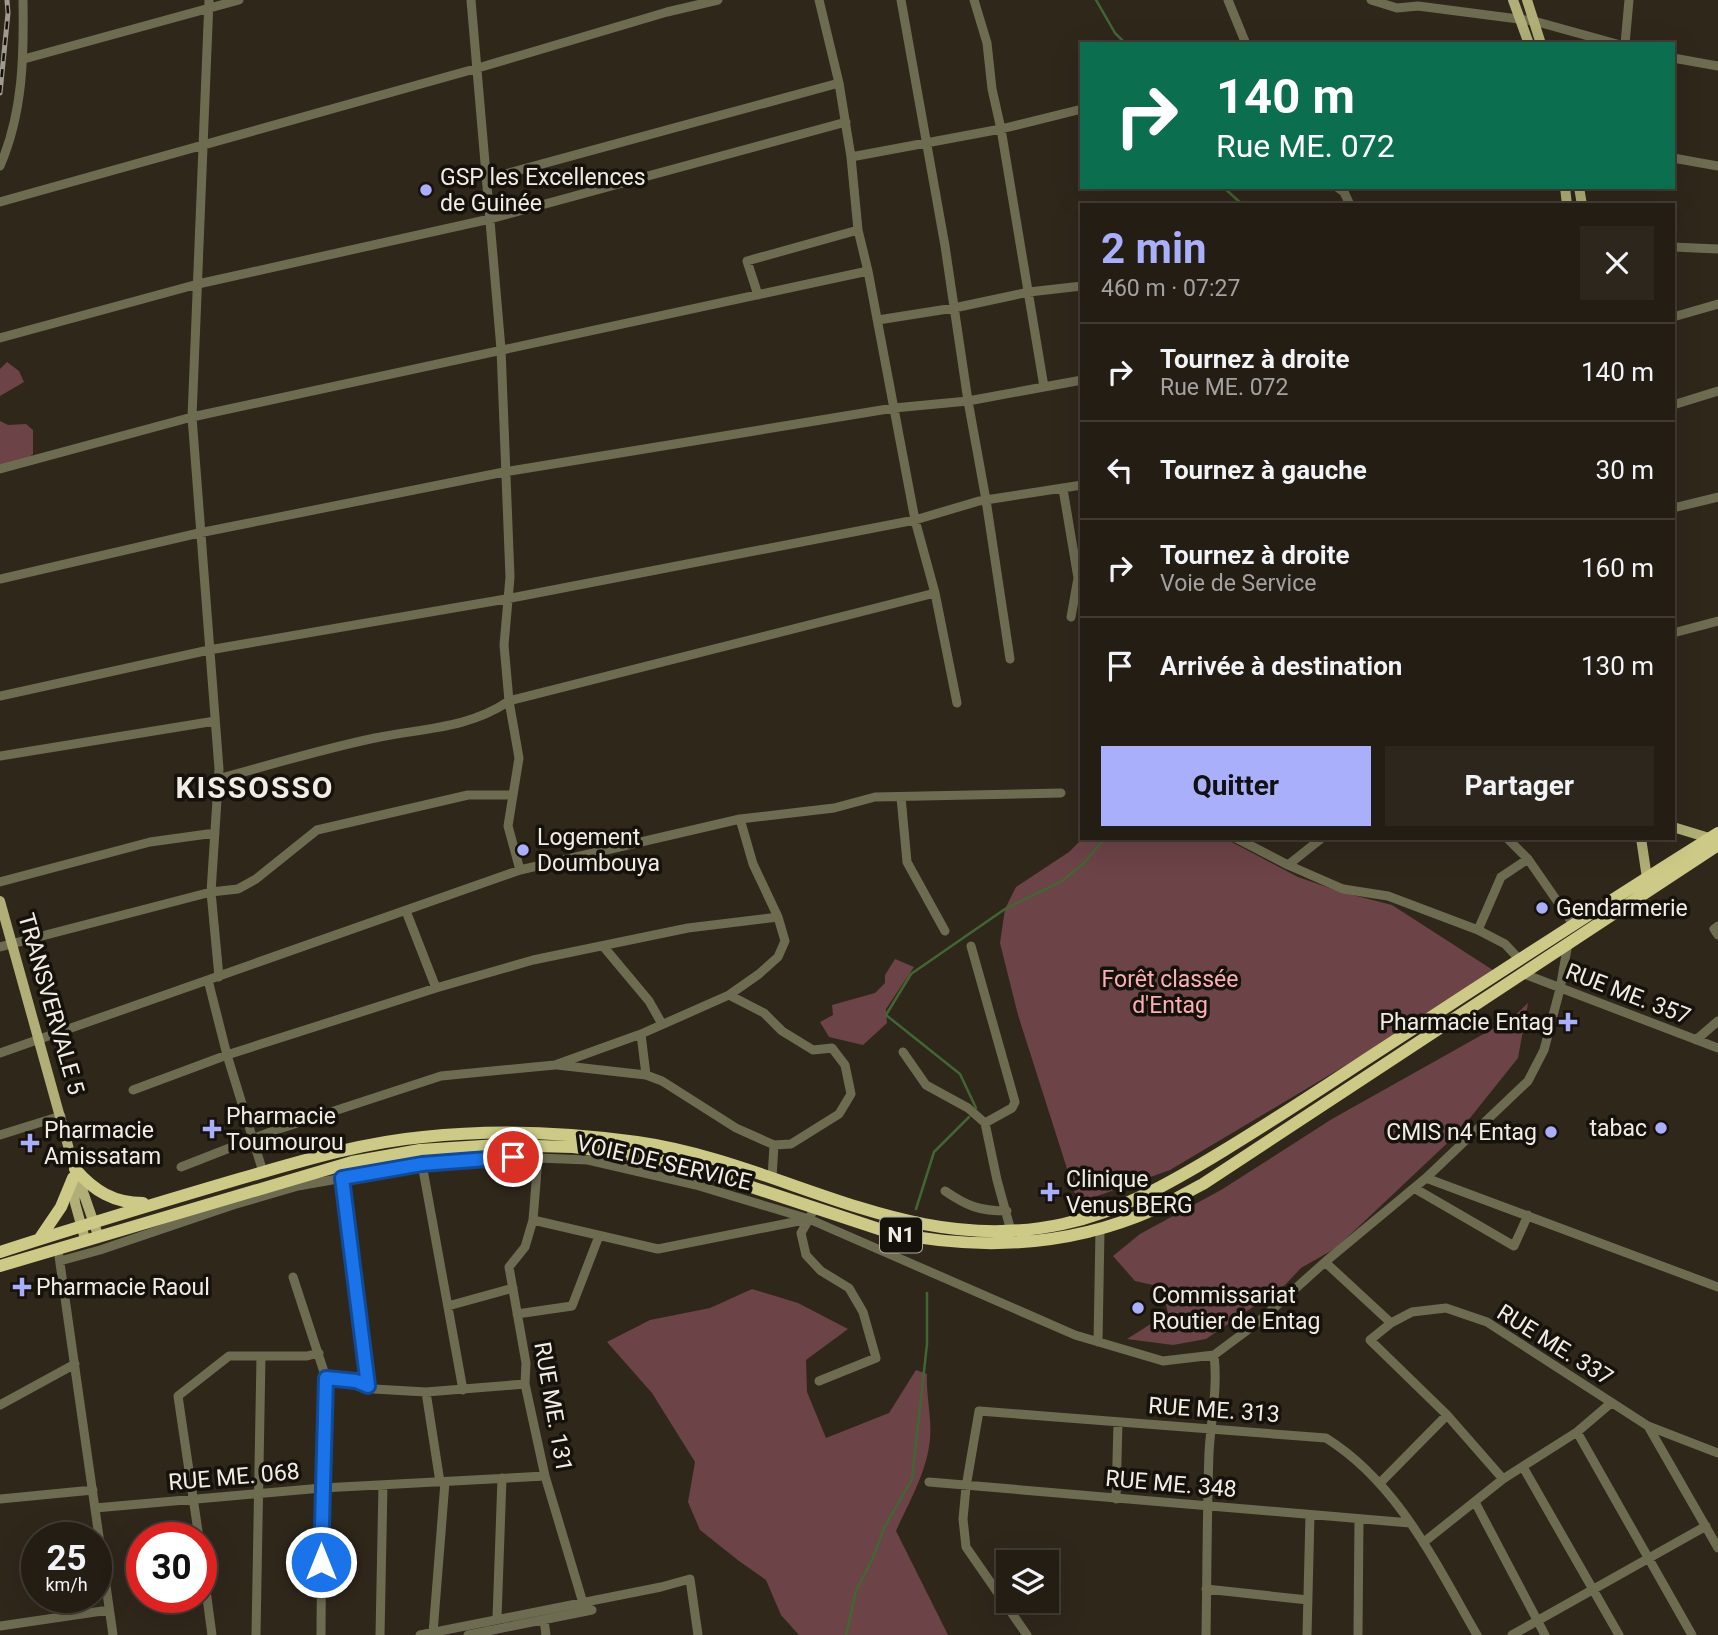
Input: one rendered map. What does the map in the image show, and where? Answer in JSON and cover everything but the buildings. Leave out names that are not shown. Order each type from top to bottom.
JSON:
[{"type":"highway","name":"N1","points":[[0,1266],[352,1162],[420,1150],[499,1145],[573,1147],[647,1157],[694,1168],[812,1213],[888,1232],[954,1243],[998,1244],[1053,1240],[1100,1229],[1155,1209],[1203,1184],[1524,974],[1715,839]]},
{"type":"highway","name":"N1","points":[[0,1252],[80,1225],[263,1172],[369,1145],[491,1132],[533,1132],[640,1142],[711,1158],[885,1217],[934,1227],[1011,1231],[1060,1224],[1112,1210],[1147,1195],[1259,1129],[1573,924],[1650,883]]},
{"type":"highway","points":[[40,1239],[61,1207],[73,1169],[93,1188],[114,1199],[130,1203],[158,1203]]},
{"type":"main road","points":[[1513,0],[1528,42]]},
{"type":"main road","points":[[1527,0],[1540,42]]},
{"type":"main road","points":[[1675,828],[1715,839]]},
{"type":"main road","points":[[1642,840],[1650,883]]},
{"type":"main road","name":"TRANSVERVALE 5","points":[[0,901],[3,946],[61,1116],[73,1169],[80,1225],[85,1239]]},
{"type":"main road","name":"TRANSVERVALE 5","points":[[73,1169],[98,1235]]},
{"type":"street","points":[[0,166],[13,126],[24,59],[23,0]]},
{"type":"street","points":[[24,59],[210,4],[239,0]]},
{"type":"street","points":[[471,0],[501,349],[510,577],[504,645],[509,701],[519,758],[508,826],[520,870]]},
{"type":"street","points":[[0,202],[667,12],[718,0]]},
{"type":"street","points":[[819,0],[846,122],[858,230],[915,520],[935,593],[957,703]]},
{"type":"street","points":[[901,0],[928,144],[1010,659]]},
{"type":"street","points":[[974,0],[987,43],[992,89],[1044,387]]},
{"type":"street","points":[[1228,0],[1244,42]]},
{"type":"street","points":[[1371,0],[1397,8],[1418,6],[1534,21],[1610,42]]},
{"type":"street","points":[[1625,42],[1629,0]]},
{"type":"street","points":[[210,4],[192,417],[218,779],[211,892],[219,977]]},
{"type":"street","points":[[1675,58],[1718,66]]},
{"type":"street","points":[[487,178],[839,83]]},
{"type":"street","points":[[851,157],[1001,129],[1080,109]]},
{"type":"street","points":[[0,338],[198,284],[491,219],[846,122]]},
{"type":"street","points":[[1675,158],[1718,166]]},
{"type":"street","points":[[758,295],[747,261],[858,230]]},
{"type":"street","points":[[1675,247],[1718,248]]},
{"type":"street","points":[[0,470],[192,417],[868,271]]},
{"type":"street","points":[[877,320],[954,309],[1029,292],[1080,286]]},
{"type":"street","points":[[1675,316],[1718,303]]},
{"type":"street","points":[[0,579],[199,533],[504,472],[894,408],[968,401],[1080,380]]},
{"type":"street","points":[[1675,404],[1718,391]]},
{"type":"street","points":[[0,696],[209,650],[506,599],[915,520],[986,500],[1080,485]]},
{"type":"street","points":[[1063,489],[1078,578],[1072,617]]},
{"type":"street","points":[[1675,508],[1718,497]]},
{"type":"street","points":[[218,779],[376,738],[457,725],[494,711],[509,701],[935,593]]},
{"type":"street","points":[[1675,632],[1718,621]]},
{"type":"street","points":[[0,756],[215,721]]},
{"type":"street","points":[[0,1053],[520,870],[740,819],[834,808],[875,797],[1061,793]]},
{"type":"street","points":[[3,946],[211,892],[238,889],[256,879],[317,830],[468,795],[513,794]]},
{"type":"street","points":[[901,797],[907,862],[945,930]]},
{"type":"street","points":[[555,1065],[641,1034],[729,995],[778,957],[785,941],[778,917],[753,864],[740,819]]},
{"type":"street","points":[[0,882],[150,842],[215,833]]},
{"type":"street","points":[[1240,840],[1343,889],[1388,896],[1478,930],[1505,944],[1520,960]]},
{"type":"street","points":[[1288,865],[1319,840]]},
{"type":"street","points":[[1509,840],[1528,859],[1573,924]]},
{"type":"street","points":[[1478,930],[1501,877],[1528,859]]},
{"type":"street","points":[[406,911],[436,988]]},
{"type":"street","points":[[133,1090],[227,1055],[533,960],[688,928],[778,917]]},
{"type":"street","points":[[1718,926],[1714,929],[1718,935]]},
{"type":"street","points":[[1206,1635],[1210,1428],[1217,1380],[1214,1356],[1257,1323],[1426,1178],[1528,1081],[1544,1050],[1560,989],[1568,943]]},
{"type":"street","points":[[603,946],[649,1001],[662,1024]]},
{"type":"street","points":[[971,946],[1015,1102],[1012,1108],[985,1123]]},
{"type":"street","name":"RUE ME. 357","points":[[1524,974],[1718,1048]]},
{"type":"street","points":[[208,981],[227,1055],[263,1172]]},
{"type":"street","points":[[180,1167],[252,1139],[441,1076],[555,1065],[646,1074],[662,1081],[736,1128],[774,1145],[791,1144],[839,1114],[851,1094],[845,1065],[832,1048],[813,1050],[782,1031],[764,1013],[729,995]]},
{"type":"street","points":[[1696,1040],[1718,1021]]},
{"type":"street","points":[[641,1034],[646,1074]]},
{"type":"street","points":[[903,1052],[926,1085],[968,1108],[985,1123],[1011,1231]]},
{"type":"street","points":[[0,1135],[61,1116]]},
{"type":"street","points":[[772,1178],[774,1145]]},
{"type":"street","name":"VOIE DE SERVICE","points":[[60,1261],[298,1186],[422,1164],[513,1157],[587,1160],[812,1213],[1075,1335],[1163,1361],[1214,1356]]},
{"type":"street","name":"RUE ME. 131","points":[[538,1158],[534,1220],[525,1247],[509,1267],[526,1363],[526,1384],[545,1476],[583,1603]]},
{"type":"street","points":[[422,1164],[463,1390]]},
{"type":"street","points":[[342,1178],[368,1386]]},
{"type":"street","points":[[1426,1178],[1718,1287]]},
{"type":"street","points":[[1414,1188],[1514,1246],[1528,1215]]},
{"type":"street","points":[[945,1191],[963,1203],[984,1211],[1007,1211]]},
{"type":"street","points":[[534,1220],[658,1249],[812,1213]]},
{"type":"street","points":[[812,1213],[801,1233],[806,1255],[821,1271],[849,1289],[863,1312],[876,1358],[819,1381]]},
{"type":"street","points":[[1098,1342],[1100,1229]]},
{"type":"street","points":[[517,1314],[572,1306],[599,1236]]},
{"type":"street","points":[[58,1247],[97,1522]]},
{"type":"street","points":[[1325,1262],[1391,1323]]},
{"type":"street","points":[[293,1277],[326,1378],[321,1635]]},
{"type":"street","points":[[448,1306],[513,1288]]},
{"type":"street","name":"RUE ME. 337","points":[[1447,1415],[1370,1340],[1391,1323],[1412,1312],[1446,1308],[1486,1322],[1648,1426],[1718,1453]]},
{"type":"street","points":[[197,1522],[178,1396],[229,1356],[307,1356],[319,1353]]},
{"type":"street","points":[[256,1635],[261,1356]]},
{"type":"street","points":[[0,1405],[75,1364]]},
{"type":"street","points":[[326,1378],[356,1381],[374,1389],[426,1392],[526,1384]]},
{"type":"street","points":[[426,1392],[443,1482],[433,1633]]},
{"type":"street","points":[[1424,1542],[1503,1479],[1577,1432],[1611,1403]]},
{"type":"street","name":"RUE ME. 313","points":[[966,1487],[979,1412],[1326,1438],[1345,1449],[1380,1483],[1424,1542],[1477,1635]]},
{"type":"street","points":[[1380,1483],[1447,1415],[1503,1479]]},
{"type":"street","points":[[1116,1499],[1118,1422]]},
{"type":"street","points":[[1648,1426],[1718,1548]]},
{"type":"street","points":[[1577,1432],[1692,1635]]},
{"type":"street","points":[[1523,1467],[1619,1635]]},
{"type":"street","name":"RUE ME. 068","points":[[95,1508],[322,1488],[545,1476]]},
{"type":"street","points":[[497,1618],[502,1478]]},
{"type":"street","name":"RUE ME. 348","points":[[929,1482],[1410,1523]]},
{"type":"street","points":[[380,1635],[383,1485]]},
{"type":"street","points":[[966,1487],[963,1519],[966,1547],[1027,1635]]},
{"type":"street","points":[[0,1499],[93,1490]]},
{"type":"street","points":[[1475,1502],[1545,1635]]},
{"type":"street","points":[[1307,1635],[1310,1515]]},
{"type":"street","points":[[1358,1635],[1359,1519]]},
{"type":"street","points":[[1513,1635],[1706,1526]]},
{"type":"street","points":[[420,1635],[690,1579],[698,1635]]},
{"type":"street","points":[[1206,1589],[1308,1600]]},
{"type":"street","points":[[468,1635],[592,1610]]},
{"type":"street","points":[[0,1626],[89,1613]]},
{"type":"street","points":[[109,1613],[113,1635]]},
{"type":"street","points":[[209,1613],[212,1635]]},
{"type":"street","points":[[544,1620],[545,1635]]},
{"type":"green space","points":[[7,362],[19,371],[24,382],[0,396],[0,369]]},
{"type":"green space","points":[[0,421],[8,425],[26,424],[33,430],[33,454],[12,470],[0,465]]},
{"type":"green space","name":"Forêt classée d'Entag","points":[[1081,840],[1228,840],[1298,877],[1341,892],[1392,905],[1499,974],[1170,1170],[1078,1203],[1018,1015],[1000,943],[1005,909],[1016,887],[1069,852]]},
{"type":"green space","points":[[895,959],[914,967],[886,1009],[887,1023],[863,1045],[829,1037],[820,1022],[833,1015],[832,1005],[875,993],[885,983],[885,975]]},
{"type":"green space","points":[[1528,1003],[1518,1058],[1458,1133],[1336,1248],[1301,1268],[1285,1285],[1206,1339],[1173,1345],[1127,1339],[1168,1313],[1162,1287],[1135,1281],[1113,1256],[1140,1234],[1221,1190],[1332,1119],[1512,1018]]},
{"type":"green space","points":[[752,1289],[798,1303],[848,1329],[806,1360],[807,1392],[826,1438],[889,1413],[916,1370],[927,1374],[930,1431],[928,1451],[917,1487],[896,1531],[948,1635],[799,1635],[781,1615],[766,1580],[700,1530],[688,1502],[695,1462],[652,1393],[607,1342],[650,1320],[710,1308]]},
{"type":"waterway","points":[[1096,0],[1115,33],[1124,42]]},
{"type":"waterway","points":[[1225,189],[1241,203]]},
{"type":"waterway","points":[[976,1108],[960,1074],[886,1015],[911,974],[1005,909],[1062,881],[1083,864],[1103,840]]},
{"type":"waterway","points":[[916,1209],[934,1152],[969,1117]]},
{"type":"waterway","points":[[846,1635],[856,1591],[884,1528],[912,1479],[927,1344],[927,1293]]},
{"type":"railway","points":[[0,93],[7,0]]},
{"type":"place","name":"GSP les Excellences de Guinée","points":[[426,190]]},
{"type":"place","name":"Logement Doumbouya","points":[[523,850]]},
{"type":"place","name":"Gendarmerie","points":[[1542,908]]},
{"type":"place","name":"Pharmacie Entag","points":[[1568,1022]]},
{"type":"place","name":"tabac","points":[[1661,1128]]},
{"type":"place","name":"Pharmacie Toumourou","points":[[212,1129]]},
{"type":"place","name":"CMIS n4 Entag","points":[[1551,1132]]},
{"type":"place","name":"Pharmacie Amissatam","points":[[30,1143]]},
{"type":"place","name":"Clinique Venus BERG","points":[[1050,1192]]},
{"type":"place","name":"Pharmacie Raoul","points":[[22,1287]]},
{"type":"place","name":"Commissariat Routier de Entag","points":[[1138,1308]]},
{"type":"district","name":"KISSOSSO","points":[[255,787]]},
{"type":"route","points":[[321,1562],[326,1378],[356,1381],[368,1386],[342,1178],[422,1164],[513,1157]]}]
